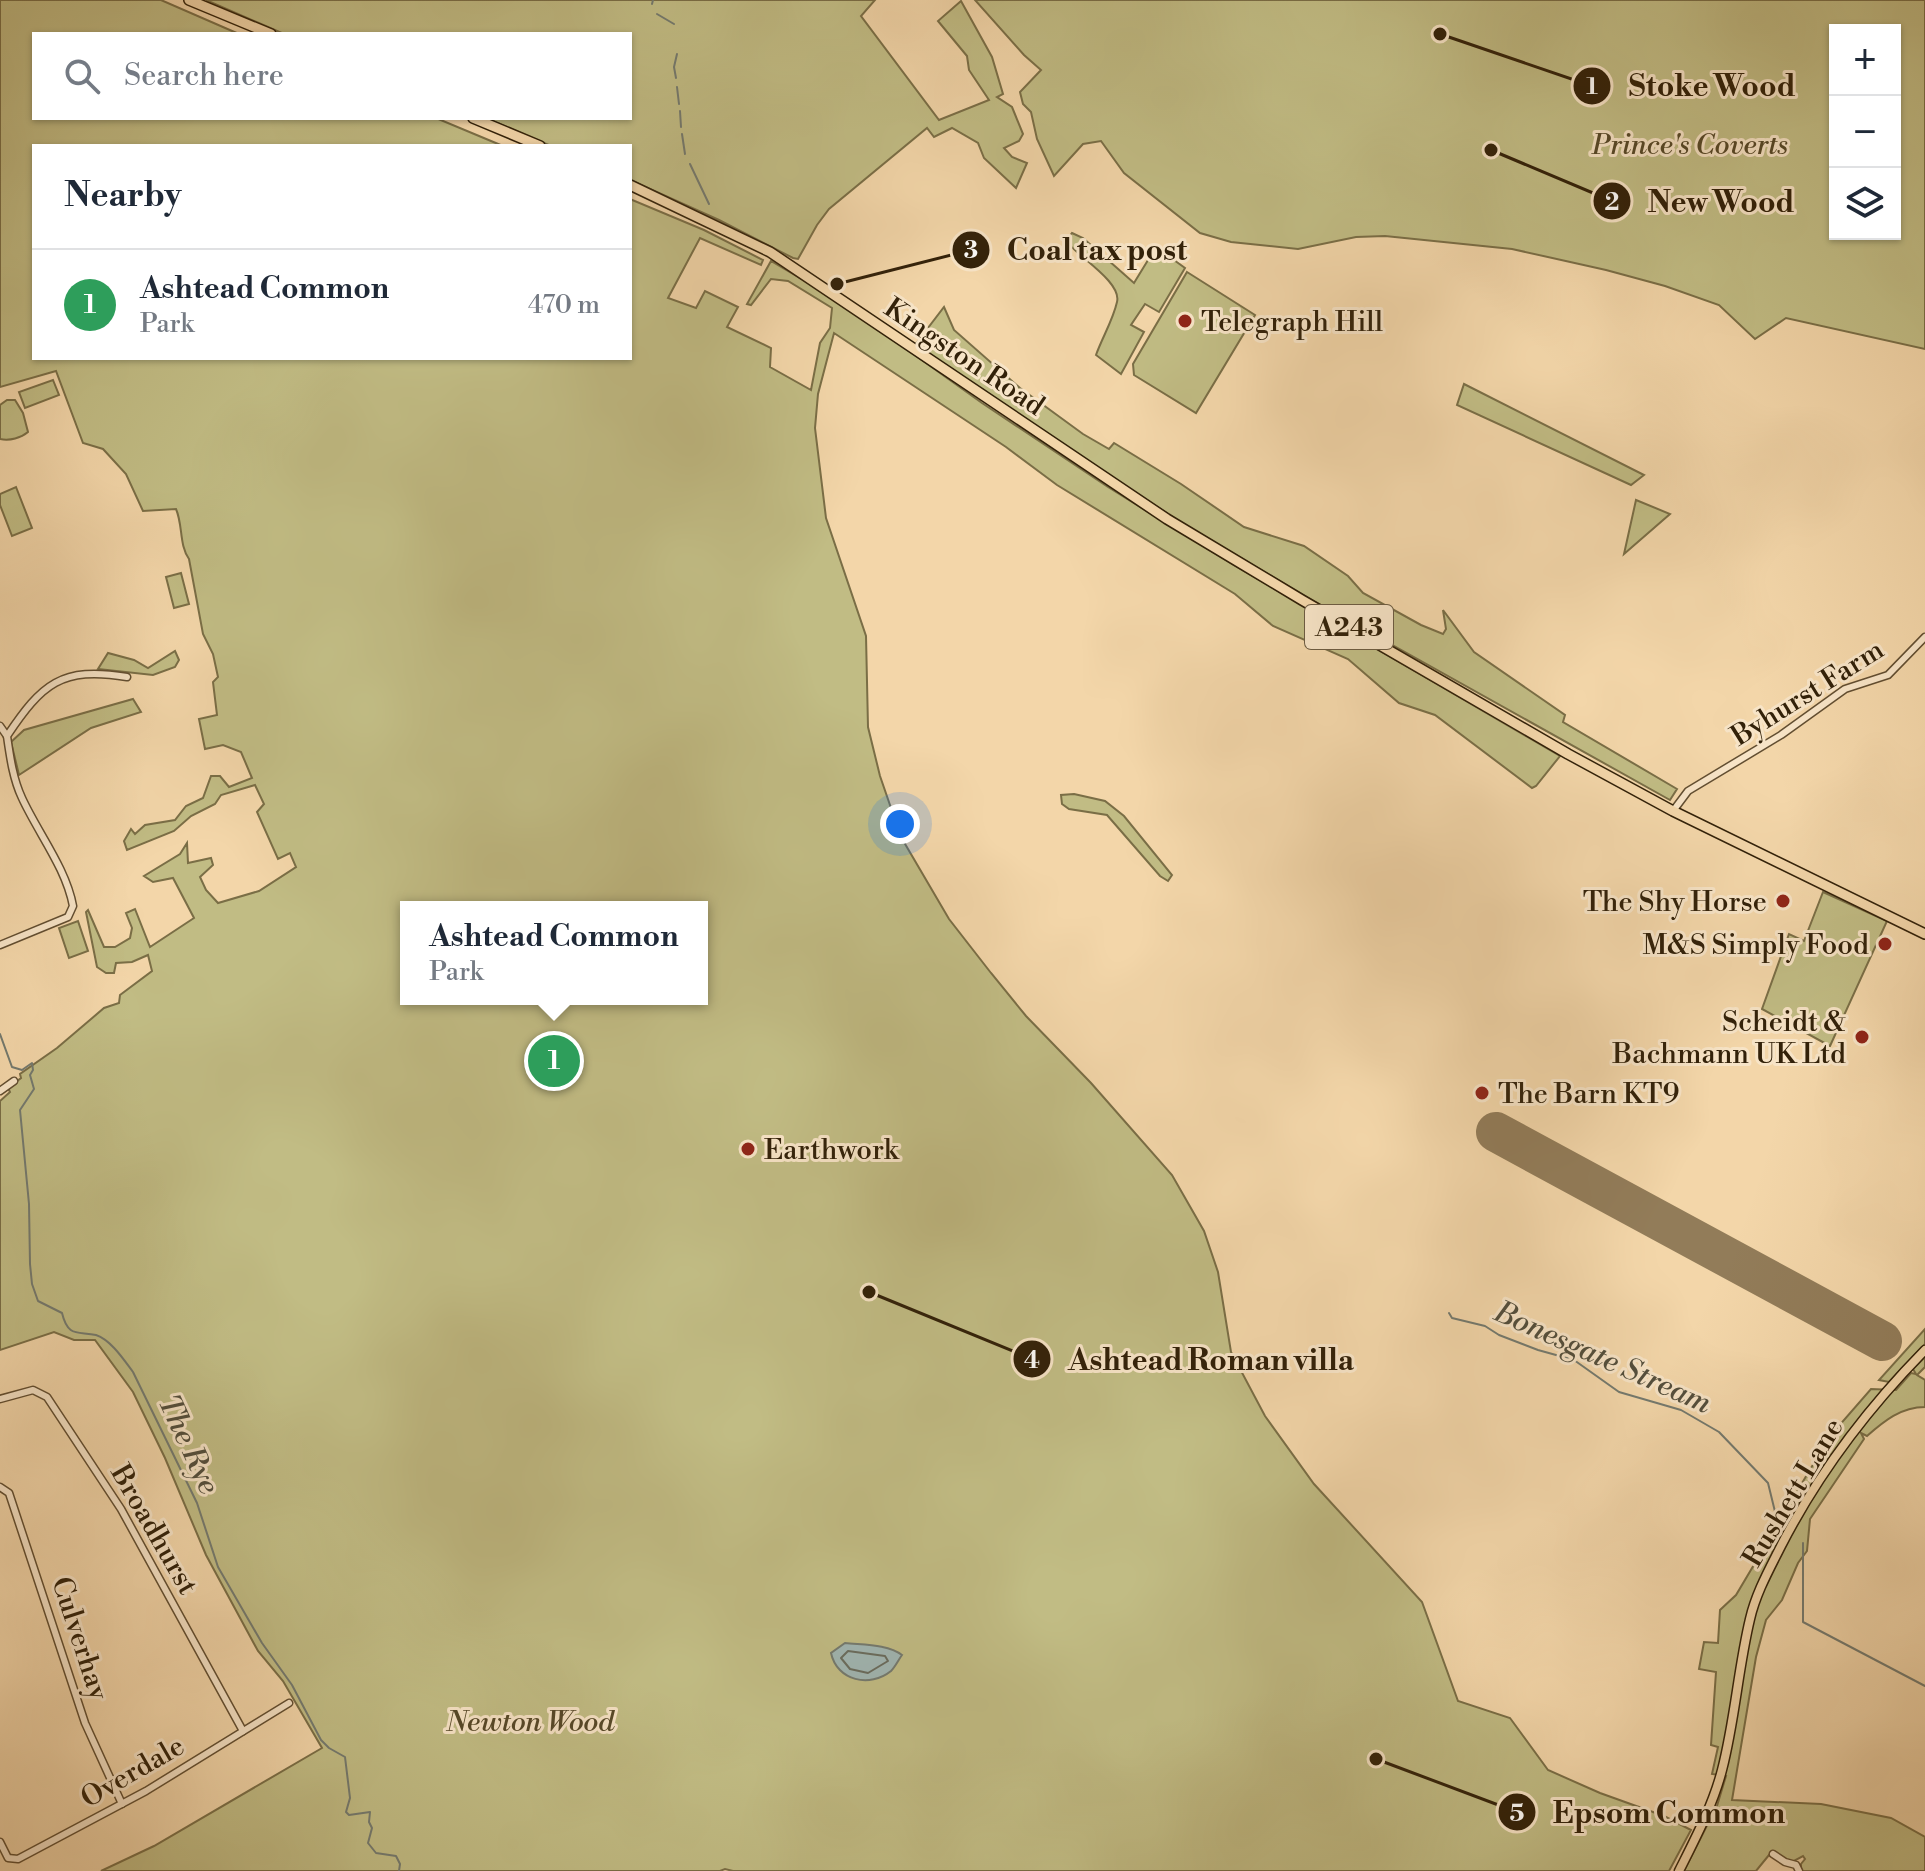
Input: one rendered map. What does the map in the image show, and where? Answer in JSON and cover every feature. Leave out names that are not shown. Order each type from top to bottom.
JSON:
[{"type":"highway","points":[[189,0],[266,32]]},
{"type":"highway","points":[[478,120],[535,144]]},
{"type":"highway","name":"Kingston Road","points":[[632,186],[770,252],[1167,519],[1556,747],[1673,811]]},
{"type":"highway","name":"A243","points":[[1673,811],[1925,934]]},
{"type":"main road","name":"Rushett Lane","points":[[1679,1871],[1705,1818],[1722,1771],[1750,1617],[1763,1581],[1834,1456],[1868,1412],[1925,1350]]},
{"type":"street","name":"Byhurst Farm","points":[[1673,811],[1688,791],[1781,735],[1845,689],[1888,675],[1925,637]]},
{"type":"street","points":[[7,736],[34,699],[56,681],[72,675],[127,677]]},
{"type":"street","points":[[0,726],[7,736],[11,766],[21,796],[44,838],[73,906],[68,917],[0,945]]},
{"type":"street","points":[[0,1091],[14,1081]]},
{"type":"street","name":"Broadhurst","points":[[0,1399],[33,1390],[47,1397],[121,1509],[243,1731]]},
{"type":"street","name":"Culverhay","points":[[0,1487],[9,1493],[85,1723],[122,1804]]},
{"type":"street","name":"Overdale","points":[[0,1842],[8,1858],[18,1859],[122,1804],[289,1703]]},
{"type":"street","points":[[1773,1854],[1798,1868],[1803,1858]]},
{"type":"green space","name":"Newton Wood","points":[[0,0],[161,0],[234,32],[32,32],[32,120],[441,120],[498,144],[32,144],[32,360],[632,360],[632,200],[704,230],[763,260],[761,265],[700,238],[668,298],[696,308],[705,291],[738,307],[727,327],[771,348],[770,367],[811,390],[820,343],[830,328],[832,308],[788,281],[771,279],[751,305],[747,304],[771,261],[842,303],[982,403],[1108,487],[1232,564],[1560,756],[1532,788],[1435,715],[1399,703],[1348,659],[1273,626],[1235,594],[1057,485],[1006,447],[834,333],[818,394],[815,428],[826,518],[866,636],[868,727],[880,776],[901,837],[949,919],[991,973],[1026,1016],[1091,1083],[1172,1175],[1204,1231],[1218,1272],[1231,1352],[1265,1416],[1314,1484],[1422,1602],[1458,1701],[1510,1718],[1548,1770],[1664,1816],[1691,1830],[1669,1871],[101,1871],[154,1846],[322,1748],[283,1681],[258,1651],[206,1555],[133,1392],[95,1340],[74,1340],[54,1332],[0,1350],[0,1101],[10,1092],[8,1088],[21,1078],[20,1074],[57,1048],[104,1008],[119,1003],[120,995],[152,971],[148,955],[132,962],[116,963],[114,973],[106,973],[97,967],[88,910],[104,947],[115,947],[130,938],[132,928],[126,913],[135,909],[150,947],[194,918],[173,878],[153,882],[144,876],[180,854],[187,843],[188,863],[211,858],[213,865],[200,877],[206,890],[218,903],[259,891],[296,867],[290,853],[278,859],[257,812],[264,804],[255,785],[221,795],[215,804],[191,816],[174,831],[127,850],[124,841],[131,829],[135,834],[145,825],[175,820],[186,806],[203,798],[211,776],[220,776],[229,787],[252,778],[241,752],[223,745],[205,749],[199,719],[217,715],[213,682],[218,677],[213,654],[203,634],[176,509],[143,511],[126,474],[103,449],[83,443],[56,371],[0,387]]},
{"type":"green space","points":[[206,0],[875,0],[861,16],[939,120],[989,100],[969,70],[967,56],[938,21],[961,1],[992,57],[1003,94],[997,97],[1012,107],[1023,134],[1019,141],[1004,148],[1012,157],[1027,163],[1016,188],[984,158],[978,143],[952,128],[934,137],[927,128],[829,209],[798,259],[632,181],[632,144],[546,144],[491,120],[632,120],[632,32],[279,32]]},
{"type":"green space","name":"Prince's Coverts","points":[[975,0],[1925,0],[1925,349],[1786,318],[1755,339],[1719,305],[1606,270],[1512,249],[1385,236],[1356,237],[1298,249],[1231,242],[1200,233],[1124,173],[1101,141],[1083,144],[1054,176],[1037,139],[1031,112],[1023,104],[1020,92],[1041,70]]},
{"type":"green space","points":[[1072,233],[1083,238],[1134,283],[1156,247],[1185,268],[1159,312],[1145,304],[1131,325],[1144,332],[1121,374],[1096,355],[1115,309],[1117,294],[1106,278],[1066,241]]},
{"type":"green space","points":[[1187,272],[1255,315],[1196,413],[1134,375],[1133,364]]},
{"type":"green space","points":[[944,307],[954,330],[1020,388],[1083,434],[1109,449],[1114,443],[1244,527],[1304,546],[1348,576],[1363,593],[1443,634],[1446,629],[1443,610],[1474,652],[1565,715],[1563,722],[1677,789],[1670,800],[1310,599],[1179,521],[1019,417],[915,345]]},
{"type":"green space","points":[[53,380],[59,395],[25,408],[19,392]]},
{"type":"green space","points":[[1464,384],[1644,475],[1631,485],[1457,405]]},
{"type":"green space","points":[[7,400],[15,400],[23,413],[28,432],[4,440],[0,439],[0,405]]},
{"type":"green space","points":[[16,487],[32,528],[12,536],[0,505],[0,494]]},
{"type":"green space","points":[[1636,500],[1670,514],[1624,554]]},
{"type":"green space","points":[[181,573],[189,604],[174,608],[166,577]]},
{"type":"green space","points":[[175,651],[179,660],[175,667],[153,675],[98,669],[108,653],[134,660],[148,668]]},
{"type":"green space","points":[[133,699],[141,712],[91,728],[19,775],[11,742],[24,730]]},
{"type":"green space","points":[[1074,794],[1105,801],[1124,816],[1172,875],[1168,881],[1160,876],[1107,815],[1069,809],[1062,804],[1061,795]]},
{"type":"green space","points":[[1823,892],[1887,921],[1830,1046],[1762,1009],[1789,934],[1804,941]]},
{"type":"green space","points":[[78,921],[88,951],[69,958],[59,928]]},
{"type":"green space","points":[[1925,1329],[1925,1344],[1889,1382],[1879,1380]]},
{"type":"green space","points":[[1925,1357],[1925,1367],[1917,1375],[1925,1380],[1925,1407],[1901,1412],[1867,1436],[1861,1433],[1864,1439],[1810,1519],[1807,1551],[1798,1563],[1782,1600],[1766,1620],[1756,1657],[1732,1800],[1821,1804],[1891,1818],[1925,1837],[1925,1871],[1801,1871],[1803,1856],[1792,1862],[1769,1855],[1756,1871],[1684,1871],[1717,1806],[1726,1776],[1712,1774],[1718,1747],[1711,1745],[1716,1672],[1699,1669],[1704,1642],[1718,1643],[1720,1610],[1736,1595],[1776,1521],[1830,1436],[1871,1389],[1896,1390],[1911,1373],[1916,1374],[1913,1369]]},
{"type":"water","points":[[845,1643],[883,1647],[902,1655],[891,1671],[883,1676],[855,1679],[840,1670],[831,1653]]},
{"type":"waterway","points":[[652,4],[653,0]]},
{"type":"waterway","points":[[657,14],[674,24]]},
{"type":"waterway","points":[[676,78],[674,67],[677,54]]},
{"type":"waterway","points":[[677,87],[679,104]]},
{"type":"waterway","points":[[680,111],[681,127]]},
{"type":"waterway","points":[[682,134],[685,154]]},
{"type":"waterway","points":[[690,164],[709,204]]},
{"type":"waterway","name":"The Rye","points":[[0,1034],[12,1067],[22,1070],[32,1063],[33,1070],[30,1075],[34,1089],[20,1110],[29,1204],[30,1264],[38,1301],[62,1313],[71,1330],[96,1335],[107,1341],[133,1372],[197,1503],[218,1567],[262,1643],[292,1685],[321,1740],[345,1757],[350,1798],[346,1812],[349,1815],[370,1812],[372,1828],[368,1843],[376,1853],[396,1856],[399,1871]]},
{"type":"waterway","name":"Bonesgate Stream","points":[[1449,1313],[1452,1318],[1485,1326],[1499,1335],[1538,1350],[1574,1360],[1619,1392],[1681,1410],[1719,1432],[1768,1483],[1779,1528]]},
{"type":"waterway","name":"Bonesgate Stream","points":[[1803,1543],[1803,1622],[1925,1686]]},
{"type":"runway","points":[[1496,1132],[1882,1341]]},
{"type":"place","name":"Stoke Wood","points":[[1440,34]]},
{"type":"place","name":"New Wood","points":[[1491,150]]},
{"type":"place","name":"Coal tax post","points":[[837,284]]},
{"type":"place","name":"Telegraph Hill","points":[[1185,321]]},
{"type":"place","name":"The Shy Horse","points":[[1783,901]]},
{"type":"place","name":"M&S Simply Food","points":[[1885,944]]},
{"type":"place","name":"Scheidt & Bachmann UK Ltd","points":[[1862,1037]]},
{"type":"place","name":"Ashtead Common","points":[[554,1061]]},
{"type":"place","name":"The Barn KT9","points":[[1482,1093]]},
{"type":"place","name":"Earthwork","points":[[748,1149]]},
{"type":"place","name":"Ashtead Roman villa","points":[[869,1292]]},
{"type":"place","name":"Epsom Common","points":[[1376,1759]]}]
